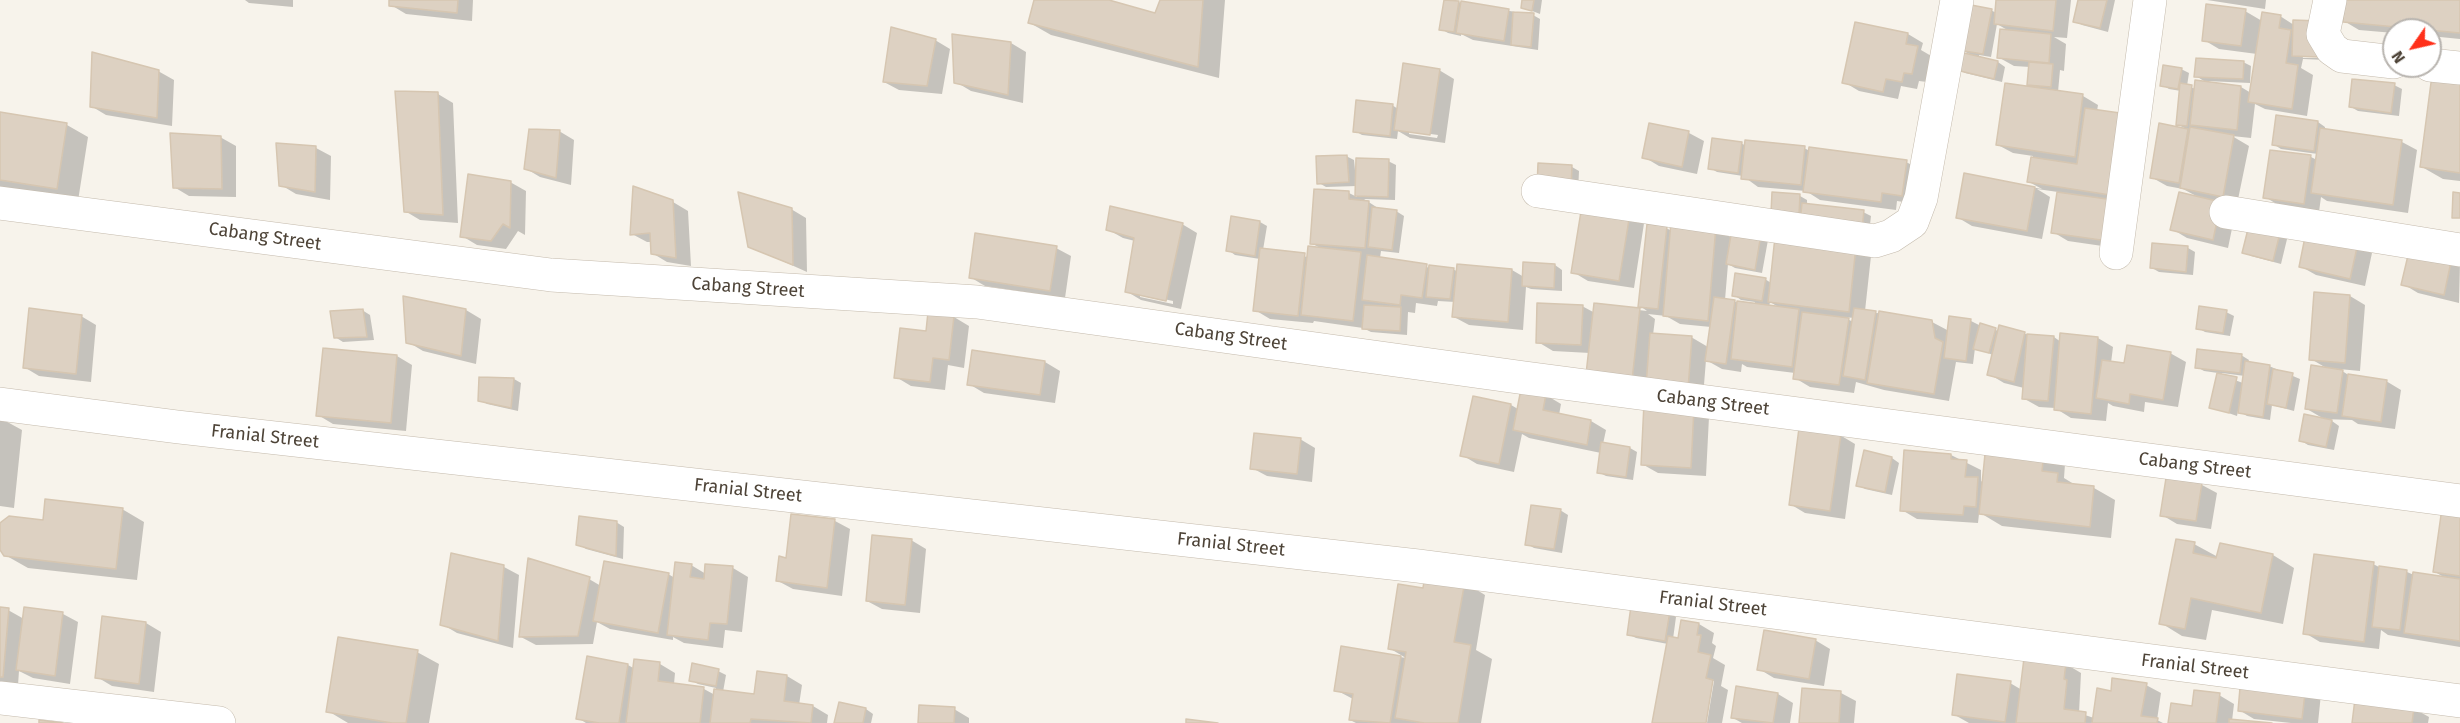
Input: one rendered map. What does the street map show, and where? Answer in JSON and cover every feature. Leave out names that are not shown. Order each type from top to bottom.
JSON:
[{"type":"street","points":[[1538,191],[1875,241],[1891,236],[1912,222],[1921,198],[1957,0]]},
{"type":"street","points":[[2116,254],[2150,0]]},
{"type":"street","points":[[2330,0],[2323,34],[2332,49],[2342,56],[2382,61]]},
{"type":"street","points":[[2442,66],[2460,68]]},
{"type":"street","name":"Cabang Street","points":[[0,202],[551,275],[977,302],[1525,378],[2460,501]]},
{"type":"street","points":[[2226,212],[2460,250]]},
{"type":"street","name":"Franial Street","points":[[0,404],[178,427],[1418,566],[2460,701]]},
{"type":"street","points":[[0,698],[219,723]]},
{"type":"building","points":[[389,0],[458,0],[457,13],[389,6]]},
{"type":"building","points":[[1034,0],[1109,0],[1155,13],[1160,0],[1203,0],[1198,67],[1028,23]]},
{"type":"building","points":[[1444,0],[1459,1],[1454,32],[1439,30]]},
{"type":"building","points":[[1522,0],[1534,0],[1532,11],[1521,8]]},
{"type":"building","points":[[1996,0],[2056,0],[2053,31],[1994,24]]},
{"type":"building","points":[[2078,0],[2107,0],[2100,28],[2073,22]]},
{"type":"building","points":[[2344,0],[2460,0],[2460,33],[2442,31],[2442,18],[2382,18],[2382,26],[2343,22]]},
{"type":"building","points":[[1461,1],[1509,9],[1504,41],[1456,33]]},
{"type":"building","points":[[1966,4],[1992,9],[1983,54],[1958,50]]},
{"type":"building","points":[[2206,4],[2246,9],[2241,46],[2202,41]]},
{"type":"building","points":[[1513,12],[1534,13],[1531,47],[1511,45]]},
{"type":"building","points":[[2262,12],[2281,15],[2279,28],[2291,30],[2286,63],[2298,65],[2292,109],[2248,102]]},
{"type":"building","points":[[2293,20],[2320,21],[2319,57],[2292,56]]},
{"type":"building","points":[[1855,22],[1908,33],[1906,44],[1918,46],[1912,74],[1904,73],[1902,82],[1886,79],[1883,92],[1842,83]]},
{"type":"building","points":[[891,27],[936,39],[927,86],[883,82]]},
{"type":"building","points":[[2000,29],[2051,34],[2049,63],[1997,58]]},
{"type":"building","points":[[952,34],[1011,42],[1008,95],[954,83]]},
{"type":"building","points":[[92,52],[159,70],[157,118],[90,107]]},
{"type":"building","points":[[1960,52],[1998,61],[1994,79],[1956,70]]},
{"type":"building","points":[[2196,58],[2244,61],[2243,79],[2194,77]]},
{"type":"building","points":[[2029,62],[2053,64],[2051,87],[2027,85]]},
{"type":"building","points":[[1403,63],[1440,69],[1430,135],[1394,130]]},
{"type":"building","points":[[2163,65],[2182,68],[2178,89],[2160,86]]},
{"type":"building","points":[[2442,76],[2460,79],[2460,173],[2420,167],[2432,78]]},
{"type":"building","points":[[2352,79],[2395,83],[2391,113],[2349,107]]},
{"type":"building","points":[[2195,80],[2241,86],[2237,130],[2190,125]]},
{"type":"building","points":[[2005,83],[2083,94],[2075,157],[1996,145]]},
{"type":"building","points":[[2180,83],[2192,85],[2187,126],[2176,125]]},
{"type":"building","points":[[395,91],[438,92],[443,215],[404,212]]},
{"type":"building","points":[[1356,100],[1393,104],[1390,136],[1353,132]]},
{"type":"building","points":[[2085,108],[2127,114],[2110,195],[2027,182],[2031,157],[2077,164]]},
{"type":"building","points":[[0,112],[67,123],[57,189],[0,180]]},
{"type":"building","points":[[2276,115],[2318,121],[2314,151],[2272,145]]},
{"type":"building","points":[[1649,123],[1689,131],[1682,167],[1642,158]]},
{"type":"building","points":[[2159,123],[2188,129],[2179,183],[2150,178]]},
{"type":"building","points":[[2190,127],[2234,135],[2223,197],[2180,188]]},
{"type":"building","points":[[2320,128],[2402,140],[2393,205],[2311,193]]},
{"type":"building","points":[[529,129],[560,130],[556,178],[524,169]]},
{"type":"building","points":[[170,133],[221,136],[222,189],[173,188]]},
{"type":"building","points":[[1712,138],[1742,142],[1738,173],[1708,169]]},
{"type":"building","points":[[1745,140],[1805,146],[1801,185],[1741,179]]},
{"type":"building","points":[[276,143],[316,146],[315,192],[279,186]]},
{"type":"building","points":[[1809,147],[1907,160],[1902,196],[1882,193],[1881,202],[1803,192]]},
{"type":"building","points":[[2270,150],[2311,155],[2304,204],[2263,198]]},
{"type":"building","points":[[1347,155],[1349,182],[1317,184],[1316,156]]},
{"type":"building","points":[[1356,158],[1389,159],[1388,197],[1355,196]]},
{"type":"building","points":[[1538,163],[1572,165],[1571,189],[1537,188]]},
{"type":"building","points":[[1964,173],[2035,187],[2027,231],[1956,218]]},
{"type":"building","points":[[468,174],[511,181],[510,228],[503,224],[491,241],[460,237]]},
{"type":"building","points":[[633,186],[673,200],[676,258],[651,254],[650,233],[630,235]]},
{"type":"building","points":[[1314,189],[1349,191],[1349,199],[1369,201],[1365,248],[1310,244]]},
{"type":"building","points":[[738,192],[792,208],[793,265],[748,247]]},
{"type":"building","points":[[1772,192],[1800,194],[1799,215],[1771,213]]},
{"type":"building","points":[[2057,192],[2114,200],[2108,241],[2051,233]]},
{"type":"building","points":[[2179,192],[2221,202],[2213,240],[2170,230]]},
{"type":"building","points":[[2453,192],[2460,193],[2460,218],[2452,218]]},
{"type":"building","points":[[1583,199],[1631,207],[1619,281],[1571,273]]},
{"type":"building","points":[[1802,203],[1864,210],[1862,230],[1800,223]]},
{"type":"building","points":[[1110,206],[1183,223],[1166,301],[1125,292],[1134,238],[1106,230]]},
{"type":"building","points":[[1372,207],[1397,210],[1392,250],[1368,247]]},
{"type":"building","points":[[1231,216],[1260,221],[1255,256],[1226,251]]},
{"type":"building","points":[[2250,221],[2281,229],[2273,261],[2242,253]]},
{"type":"building","points":[[1671,222],[1716,226],[1708,321],[1663,316]]},
{"type":"building","points":[[1647,224],[1667,226],[1658,309],[1638,307]]},
{"type":"building","points":[[1732,229],[1761,234],[1755,270],[1726,264]]},
{"type":"building","points":[[2306,232],[2358,243],[2350,279],[2299,267]]},
{"type":"building","points":[[975,233],[1057,246],[1050,291],[969,278]]},
{"type":"building","points":[[1775,237],[1856,246],[1849,312],[1768,302]]},
{"type":"building","points":[[2152,243],[2188,246],[2186,272],[2150,268]]},
{"type":"building","points":[[1308,246],[1361,252],[1353,321],[1301,315]]},
{"type":"building","points":[[2410,247],[2452,257],[2444,295],[2401,285]]},
{"type":"building","points":[[1260,248],[1305,253],[1298,316],[1253,311]]},
{"type":"building","points":[[1367,255],[1427,264],[1422,298],[1401,295],[1400,305],[1362,300]]},
{"type":"building","points":[[1523,262],[1555,264],[1554,288],[1522,286]]},
{"type":"building","points":[[1457,264],[1512,269],[1508,322],[1452,317]]},
{"type":"building","points":[[1429,265],[1454,268],[1450,299],[1426,297]]},
{"type":"building","points":[[1735,273],[1766,278],[1762,301],[1732,296]]},
{"type":"building","points":[[2314,292],[2350,295],[2345,363],[2309,360]]},
{"type":"building","points":[[403,296],[466,309],[461,356],[406,343]]},
{"type":"building","points":[[1714,297],[1735,300],[1726,364],[1705,361]]},
{"type":"building","points":[[1737,301],[1799,309],[1792,367],[1731,359]]},
{"type":"building","points":[[1537,303],[1583,305],[1581,345],[1536,343]]},
{"type":"building","points":[[1594,303],[1640,308],[1632,380],[1586,374]]},
{"type":"building","points":[[1364,305],[1401,307],[1400,331],[1362,329]]},
{"type":"building","points":[[2199,306],[2227,310],[2223,333],[2196,329]]},
{"type":"building","points":[[29,308],[82,315],[76,374],[23,368]]},
{"type":"building","points":[[1854,308],[1876,311],[1865,380],[1843,376]]},
{"type":"building","points":[[363,309],[367,337],[334,338],[330,311]]},
{"type":"building","points":[[1879,311],[1932,320],[1935,338],[1943,342],[1934,394],[1867,383]]},
{"type":"building","points":[[928,312],[954,316],[949,360],[933,358],[930,382],[894,378],[900,328],[926,331]]},
{"type":"building","points":[[1802,312],[1849,318],[1839,385],[1793,379]]},
{"type":"building","points":[[1949,316],[1971,319],[1966,361],[1944,358]]},
{"type":"building","points":[[1980,323],[1996,328],[1989,353],[1973,349]]},
{"type":"building","points":[[1999,325],[2025,332],[2014,382],[1987,375]]},
{"type":"building","points":[[1650,333],[1692,336],[1688,389],[1646,386]]},
{"type":"building","points":[[2060,333],[2098,337],[2091,414],[2054,410]]},
{"type":"building","points":[[2027,334],[2054,336],[2048,401],[2022,399]]},
{"type":"building","points":[[2127,345],[2171,352],[2163,400],[2130,394],[2129,404],[2096,398],[2102,360],[2124,363]]},
{"type":"building","points":[[323,348],[397,355],[391,423],[316,416]]},
{"type":"building","points":[[2197,349],[2242,354],[2240,373],[2195,368]]},
{"type":"building","points":[[972,350],[1045,361],[1040,395],[967,385]]},
{"type":"building","points":[[2245,361],[2270,365],[2263,417],[2238,413]]},
{"type":"building","points":[[2311,365],[2343,370],[2337,413],[2305,409]]},
{"type":"building","points":[[2273,369],[2293,373],[2286,408],[2267,404]]},
{"type":"building","points":[[2217,373],[2237,377],[2229,413],[2209,408]]},
{"type":"building","points":[[2348,374],[2387,380],[2381,422],[2342,416]]},
{"type":"building","points":[[479,377],[514,378],[511,408],[478,401]]},
{"type":"building","points":[[1521,389],[1546,394],[1543,410],[1591,420],[1587,445],[1513,430]]},
{"type":"building","points":[[1473,396],[1511,404],[1499,464],[1460,456]]},
{"type":"building","points":[[1644,403],[1694,407],[1691,468],[1641,465]]},
{"type":"building","points":[[2304,414],[2332,420],[2326,447],[2299,441]]},
{"type":"building","points":[[1799,428],[1841,434],[1830,511],[1789,505]]},
{"type":"building","points":[[1254,433],[1301,438],[1297,474],[1250,469]]},
{"type":"building","points":[[1601,442],[1630,447],[1626,477],[1597,473]]},
{"type":"building","points":[[1986,444],[2044,450],[2042,471],[2058,473],[2057,482],[2094,486],[2090,527],[1979,514]]},
{"type":"building","points":[[1864,450],[1892,457],[1885,492],[1856,486]]},
{"type":"building","points":[[1904,450],[1951,454],[1951,459],[1967,460],[1965,477],[1978,477],[1976,507],[1964,506],[1963,515],[1900,511]]},
{"type":"building","points":[[2166,478],[2202,483],[2196,521],[2160,516]]},
{"type":"building","points":[[45,499],[123,508],[116,569],[4,556],[0,550],[0,523],[9,516],[43,520]]},
{"type":"building","points":[[1531,505],[1561,509],[1554,549],[1525,545]]},
{"type":"building","points":[[2442,508],[2460,511],[2460,576],[2433,572]]},
{"type":"building","points":[[791,514],[835,519],[827,588],[776,581],[779,556],[786,558]]},
{"type":"building","points":[[579,516],[617,521],[616,556],[576,545]]},
{"type":"building","points":[[872,535],[912,539],[905,605],[866,601]]},
{"type":"building","points":[[2176,539],[2195,542],[2193,553],[2216,558],[2220,543],[2273,554],[2261,613],[2191,598],[2185,629],[2159,624]]},
{"type":"building","points":[[451,553],[504,565],[498,641],[440,625]]},
{"type":"building","points":[[2314,554],[2374,562],[2364,642],[2303,634]]},
{"type":"building","points":[[528,558],[590,577],[578,636],[519,637]]},
{"type":"building","points":[[604,561],[669,573],[658,633],[593,621]]},
{"type":"building","points":[[675,562],[692,564],[690,577],[704,579],[705,564],[733,566],[727,624],[710,623],[708,640],[667,635]]},
{"type":"building","points":[[2379,566],[2407,570],[2400,630],[2372,627]]},
{"type":"building","points":[[2413,572],[2460,579],[2460,641],[2404,633]]},
{"type":"building","points":[[1425,574],[1465,581],[1454,642],[1471,645],[1458,723],[1424,723],[1395,718],[1406,652],[1388,649],[1398,584],[1423,588]]},
{"type":"building","points":[[1631,606],[1670,611],[1665,641],[1627,635]]},
{"type":"building","points":[[0,607],[9,608],[3,677],[0,677]]},
{"type":"building","points":[[24,607],[63,612],[55,676],[16,670]]},
{"type":"building","points":[[102,616],[146,622],[139,684],[95,678]]},
{"type":"building","points":[[1681,620],[1699,623],[1697,635],[1701,635],[1698,652],[1711,655],[1706,678],[1713,680],[1706,723],[1652,723],[1668,636],[1678,638]]},
{"type":"building","points":[[1764,630],[1816,639],[1809,679],[1757,670]]},
{"type":"building","points":[[338,637],[418,650],[406,723],[392,723],[326,712]]},
{"type":"building","points":[[1341,646],[1401,656],[1390,723],[1349,720],[1353,694],[1334,691]]},
{"type":"building","points":[[587,656],[628,664],[619,723],[599,723],[576,719]]},
{"type":"building","points":[[2024,658],[2066,663],[2064,709],[2086,712],[2085,723],[2016,723]]},
{"type":"building","points":[[634,659],[660,662],[658,681],[704,687],[700,723],[626,723]]},
{"type":"building","points":[[692,663],[719,669],[716,686],[689,681]]},
{"type":"building","points":[[757,671],[787,675],[784,701],[813,705],[811,723],[751,719],[750,723],[710,723],[714,689],[754,694]]},
{"type":"building","points":[[1957,674],[2011,681],[2005,722],[1952,715]]},
{"type":"building","points":[[2241,676],[2306,684],[2302,719],[2238,711]]},
{"type":"building","points":[[2112,678],[2147,683],[2141,716],[2158,718],[2157,723],[2092,723],[2097,688],[2111,691]]},
{"type":"building","points":[[1736,686],[1778,693],[1773,723],[1731,718]]},
{"type":"building","points":[[1802,688],[1841,691],[1839,723],[1799,723]]},
{"type":"building","points":[[2194,690],[2220,693],[2216,723],[2168,723],[2171,703],[2192,706]]},
{"type":"building","points":[[2355,699],[2414,707],[2412,723],[2352,723]]},
{"type":"building","points":[[839,702],[866,708],[863,723],[834,723]]},
{"type":"building","points":[[919,705],[955,707],[954,723],[918,723]]},
{"type":"building","points":[[1186,719],[1218,723],[1186,723]]},
{"type":"building","points":[[2229,719],[2272,723],[2229,723]]},
{"type":"building","points":[[39,720],[63,723],[39,723]]}]
